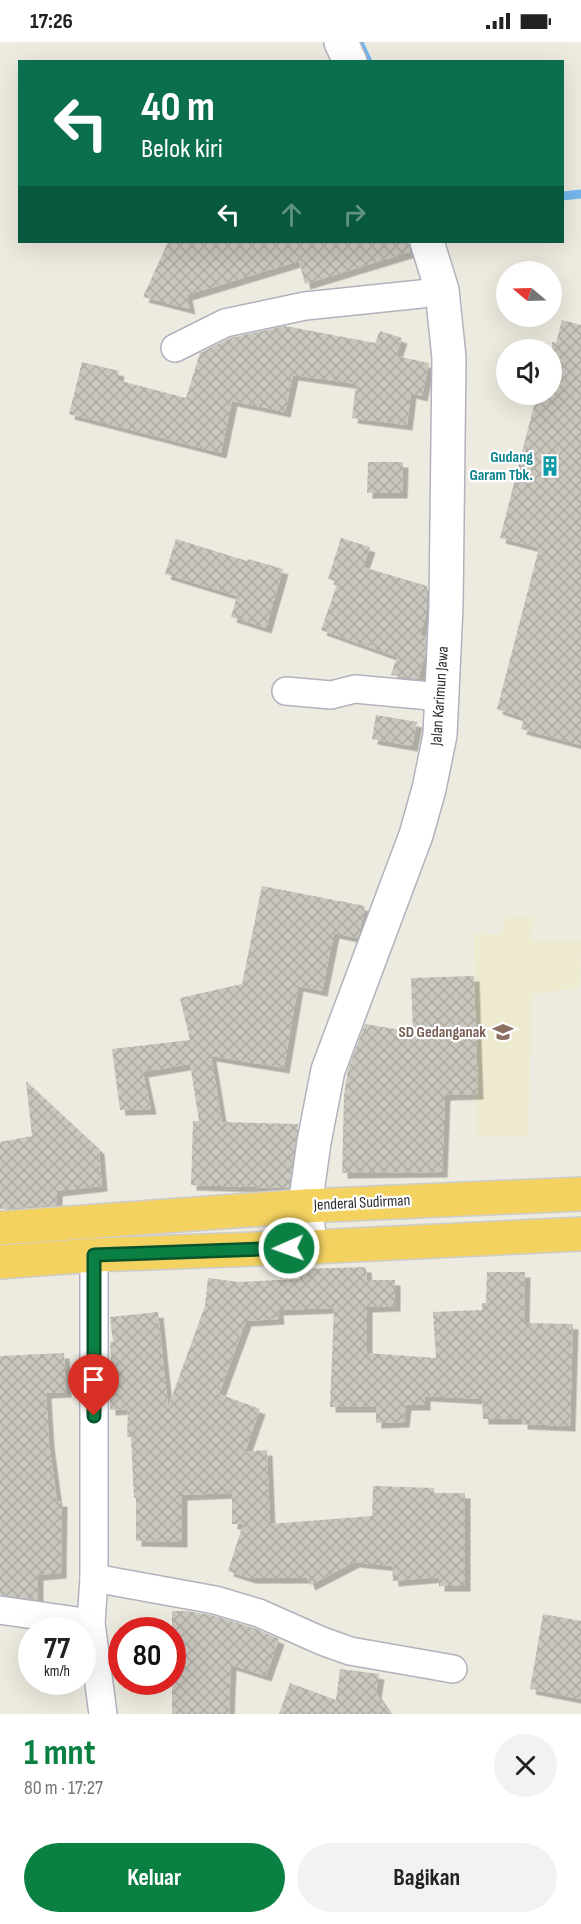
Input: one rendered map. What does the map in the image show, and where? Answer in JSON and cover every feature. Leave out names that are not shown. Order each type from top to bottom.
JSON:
[{"type":"highway","name":"Jenderal Sudirman","points":[[0,1228],[305,1206],[581,1194]]},
{"type":"highway","points":[[0,1262],[94,1255],[581,1234]]},
{"type":"street","points":[[341,42],[349,60]]},
{"type":"street","name":"Jalan Karimun Jawa","points":[[310,1247],[305,1206],[328,1070],[416,835],[429,789],[440,735],[446,606],[449,358],[442,290],[427,243]]},
{"type":"street","points":[[175,348],[225,323],[305,306],[442,290]]},
{"type":"street","points":[[286,691],[331,695],[355,689],[441,697]]},
{"type":"street","points":[[91,1617],[94,1578],[94,1255]]},
{"type":"street","points":[[94,1578],[215,1600],[259,1613],[350,1651],[453,1669]]},
{"type":"street","points":[[0,1610],[49,1617]]},
{"type":"street","points":[[96,1661],[103,1714]]},
{"type":"shaded area","name":"SD Gedanganak","points":[[505,915],[535,917],[530,940],[581,940],[580,988],[532,994],[528,1137],[477,1135],[474,933],[502,935]]},
{"type":"building","points":[[168,243],[409,243],[410,252],[305,284],[299,261],[187,295],[190,309],[143,297]]},
{"type":"building","name":"Gudang Garam Tbk.","points":[[562,320],[581,325],[581,745],[521,729],[524,718],[497,709],[539,548],[500,538],[534,405],[562,405],[562,339],[557,339]]},
{"type":"building","points":[[285,326],[375,343],[380,331],[402,338],[396,356],[429,363],[422,396],[411,393],[407,425],[352,418],[356,384],[293,375],[285,412],[232,401],[221,453],[69,414],[82,362],[119,371],[117,380],[186,398],[200,353],[230,338]]},
{"type":"building","points":[[368,462],[403,462],[402,493],[367,493]]},
{"type":"building","points":[[341,538],[370,547],[363,567],[427,586],[427,612],[420,635],[426,637],[425,655],[418,679],[391,675],[397,657],[321,630],[338,582],[328,579]]},
{"type":"building","points":[[176,539],[247,561],[248,559],[283,569],[266,628],[231,617],[237,596],[165,574]]},
{"type":"building","points":[[376,715],[417,722],[412,746],[372,739]]},
{"type":"building","points":[[262,886],[365,906],[359,934],[357,938],[334,933],[322,991],[298,986],[284,1068],[211,1056],[222,1122],[298,1124],[289,1188],[191,1185],[193,1121],[199,1121],[190,1064],[143,1072],[151,1109],[120,1110],[112,1049],[190,1040],[180,998],[242,984]]},
{"type":"building","points":[[474,976],[478,1094],[445,1095],[442,1172],[342,1173],[344,1096],[348,1069],[365,1024],[413,1032],[411,978]]},
{"type":"building","points":[[26,1081],[99,1149],[102,1186],[57,1191],[57,1205],[0,1209],[0,1142],[32,1136]]},
{"type":"building","points":[[366,1267],[367,1280],[395,1280],[395,1306],[367,1307],[367,1353],[436,1358],[433,1312],[482,1310],[482,1303],[486,1303],[487,1272],[525,1272],[524,1323],[573,1324],[570,1426],[522,1424],[522,1419],[483,1419],[482,1399],[425,1396],[425,1405],[406,1405],[404,1422],[376,1423],[376,1407],[330,1407],[334,1308],[278,1310],[279,1319],[246,1321],[219,1394],[260,1409],[245,1452],[267,1450],[270,1524],[372,1516],[373,1486],[434,1488],[434,1493],[465,1493],[465,1586],[439,1586],[439,1577],[393,1581],[392,1566],[354,1562],[310,1585],[307,1578],[250,1578],[228,1571],[243,1524],[232,1524],[232,1493],[182,1495],[182,1542],[136,1541],[136,1498],[134,1498],[131,1437],[127,1437],[128,1409],[110,1410],[110,1377],[112,1376],[110,1342],[113,1342],[110,1317],[158,1312],[168,1407],[205,1306],[208,1278],[239,1282],[300,1279],[300,1269]]},
{"type":"building","points":[[64,1353],[66,1392],[46,1393],[49,1442],[57,1501],[62,1501],[61,1573],[38,1575],[38,1600],[0,1595],[0,1356]]},
{"type":"building","points":[[172,1611],[211,1615],[254,1628],[279,1639],[266,1676],[231,1665],[229,1714],[172,1714],[172,1695],[186,1695],[186,1617],[172,1617]]},
{"type":"building","points":[[543,1614],[581,1621],[581,1699],[530,1689]]},
{"type":"building","points":[[340,1669],[379,1674],[376,1693],[390,1714],[279,1714],[290,1683],[336,1700]]},
{"type":"waterway","points":[[360,45],[367,60]]},
{"type":"waterway","points":[[564,196],[581,194]]},
{"type":"place","name":"Gudang Garam Tbk.","points":[[550,466]]},
{"type":"place","name":"SD Gedanganak","points":[[503,1032]]},
{"type":"route","points":[[94,1416],[94,1255],[289,1248]]}]
